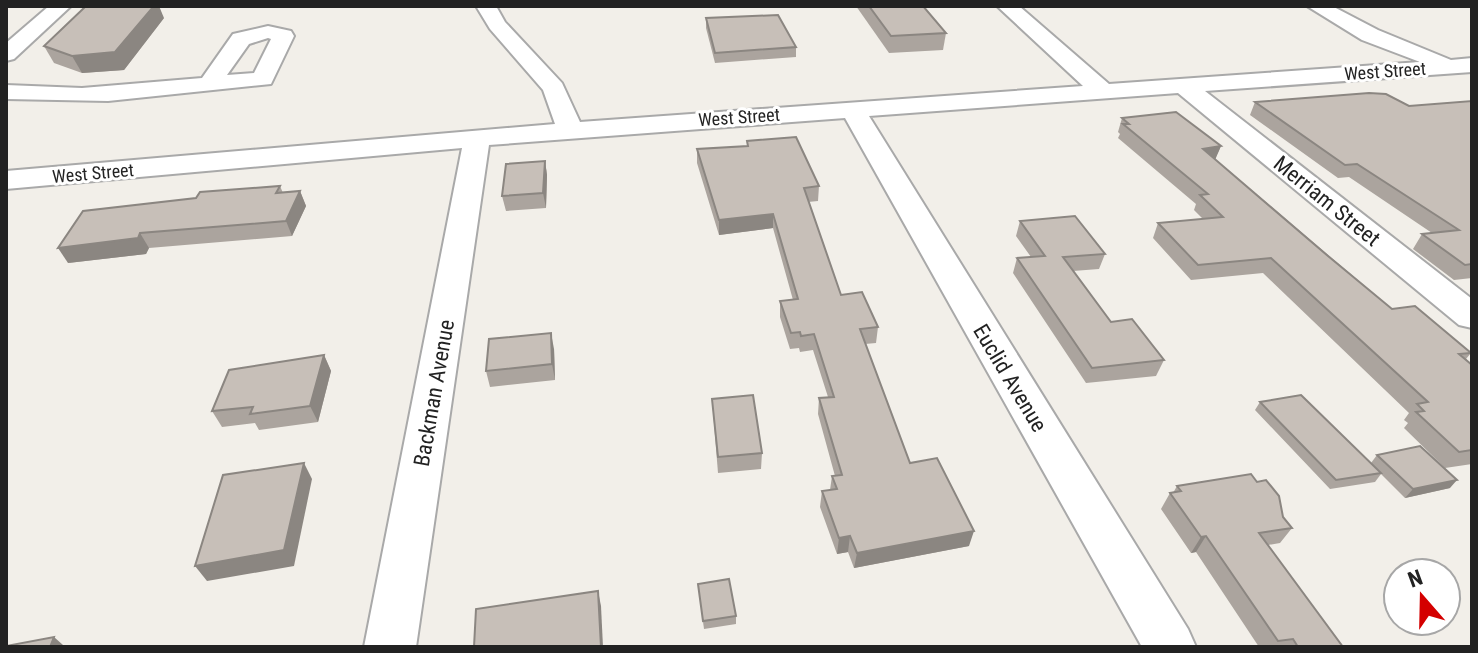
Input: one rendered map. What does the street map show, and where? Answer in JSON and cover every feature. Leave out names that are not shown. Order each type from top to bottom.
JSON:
[{"type":"street","points":[[6,54],[61,6]]},
{"type":"street","points":[[486,6],[497,25],[554,88],[571,130]]},
{"type":"street","points":[[1007,6],[1103,91]]},
{"type":"street","points":[[1317,6],[1370,35],[1429,59],[1467,68]]},
{"type":"street","name":"West Street","points":[[6,180],[852,108],[1467,68]]},
{"type":"street","points":[[6,92],[63,95],[209,84]]},
{"type":"street","name":"Merriam Street","points":[[1182,85],[1472,317]]},
{"type":"street","name":"Euclid Avenue","points":[[852,108],[1170,647]]},
{"type":"street","name":"Backman Avenue","points":[[390,647],[477,138]]},
{"type":"building","points":[[86,6],[154,6],[115,52],[72,56],[44,46]]},
{"type":"building","points":[[869,6],[923,6],[946,33],[891,36]]},
{"type":"building","points":[[778,15],[796,47],[715,53],[706,18]]},
{"type":"building","points":[[1386,94],[1409,106],[1472,101],[1472,264],[1465,265],[1422,234],[1459,230],[1357,164],[1345,165],[1255,102]]},
{"type":"building","points":[[1176,112],[1221,146],[1203,149],[1392,309],[1415,306],[1471,353],[1459,354],[1472,365],[1472,450],[1459,452],[1416,412],[1424,411],[1417,404],[1428,402],[1271,258],[1198,265],[1158,223],[1223,217],[1200,195],[1208,194],[1123,124],[1129,124],[1122,118]]},
{"type":"building","points":[[796,137],[819,186],[804,188],[841,295],[862,292],[878,327],[860,329],[910,463],[937,458],[974,531],[857,553],[850,536],[839,538],[822,491],[837,489],[832,476],[842,475],[819,398],[834,397],[814,334],[801,336],[800,332],[791,333],[780,301],[798,299],[773,214],[719,220],[697,149],[748,146],[747,141]]},
{"type":"building","points":[[545,161],[543,193],[502,196],[506,164]]},
{"type":"building","points":[[280,186],[276,193],[300,191],[286,221],[140,233],[138,238],[58,248],[83,211],[196,198],[200,192]]},
{"type":"building","points":[[1075,216],[1105,254],[1063,257],[1111,322],[1132,319],[1164,360],[1092,368],[1017,258],[1045,256],[1020,221]]},
{"type":"building","points":[[551,333],[552,364],[486,371],[489,339]]},
{"type":"building","points":[[324,355],[310,406],[250,414],[253,407],[212,411],[229,370]]},
{"type":"building","points":[[753,395],[762,453],[718,457],[712,399]]},
{"type":"building","points":[[1301,395],[1381,473],[1336,480],[1260,402]]},
{"type":"building","points":[[1420,446],[1457,480],[1413,489],[1377,455]]},
{"type":"building","points":[[304,463],[284,550],[195,566],[223,475]]},
{"type":"building","points":[[1251,474],[1257,482],[1266,480],[1279,496],[1283,517],[1292,528],[1259,533],[1343,647],[1298,647],[1293,639],[1278,641],[1206,536],[1201,537],[1170,493],[1181,491],[1177,486]]},
{"type":"building","points":[[729,579],[736,616],[703,621],[698,584]]},
{"type":"building","points":[[598,591],[601,647],[474,647],[476,609]]},
{"type":"building","points":[[54,637],[50,647],[6,647],[6,646]]}]
